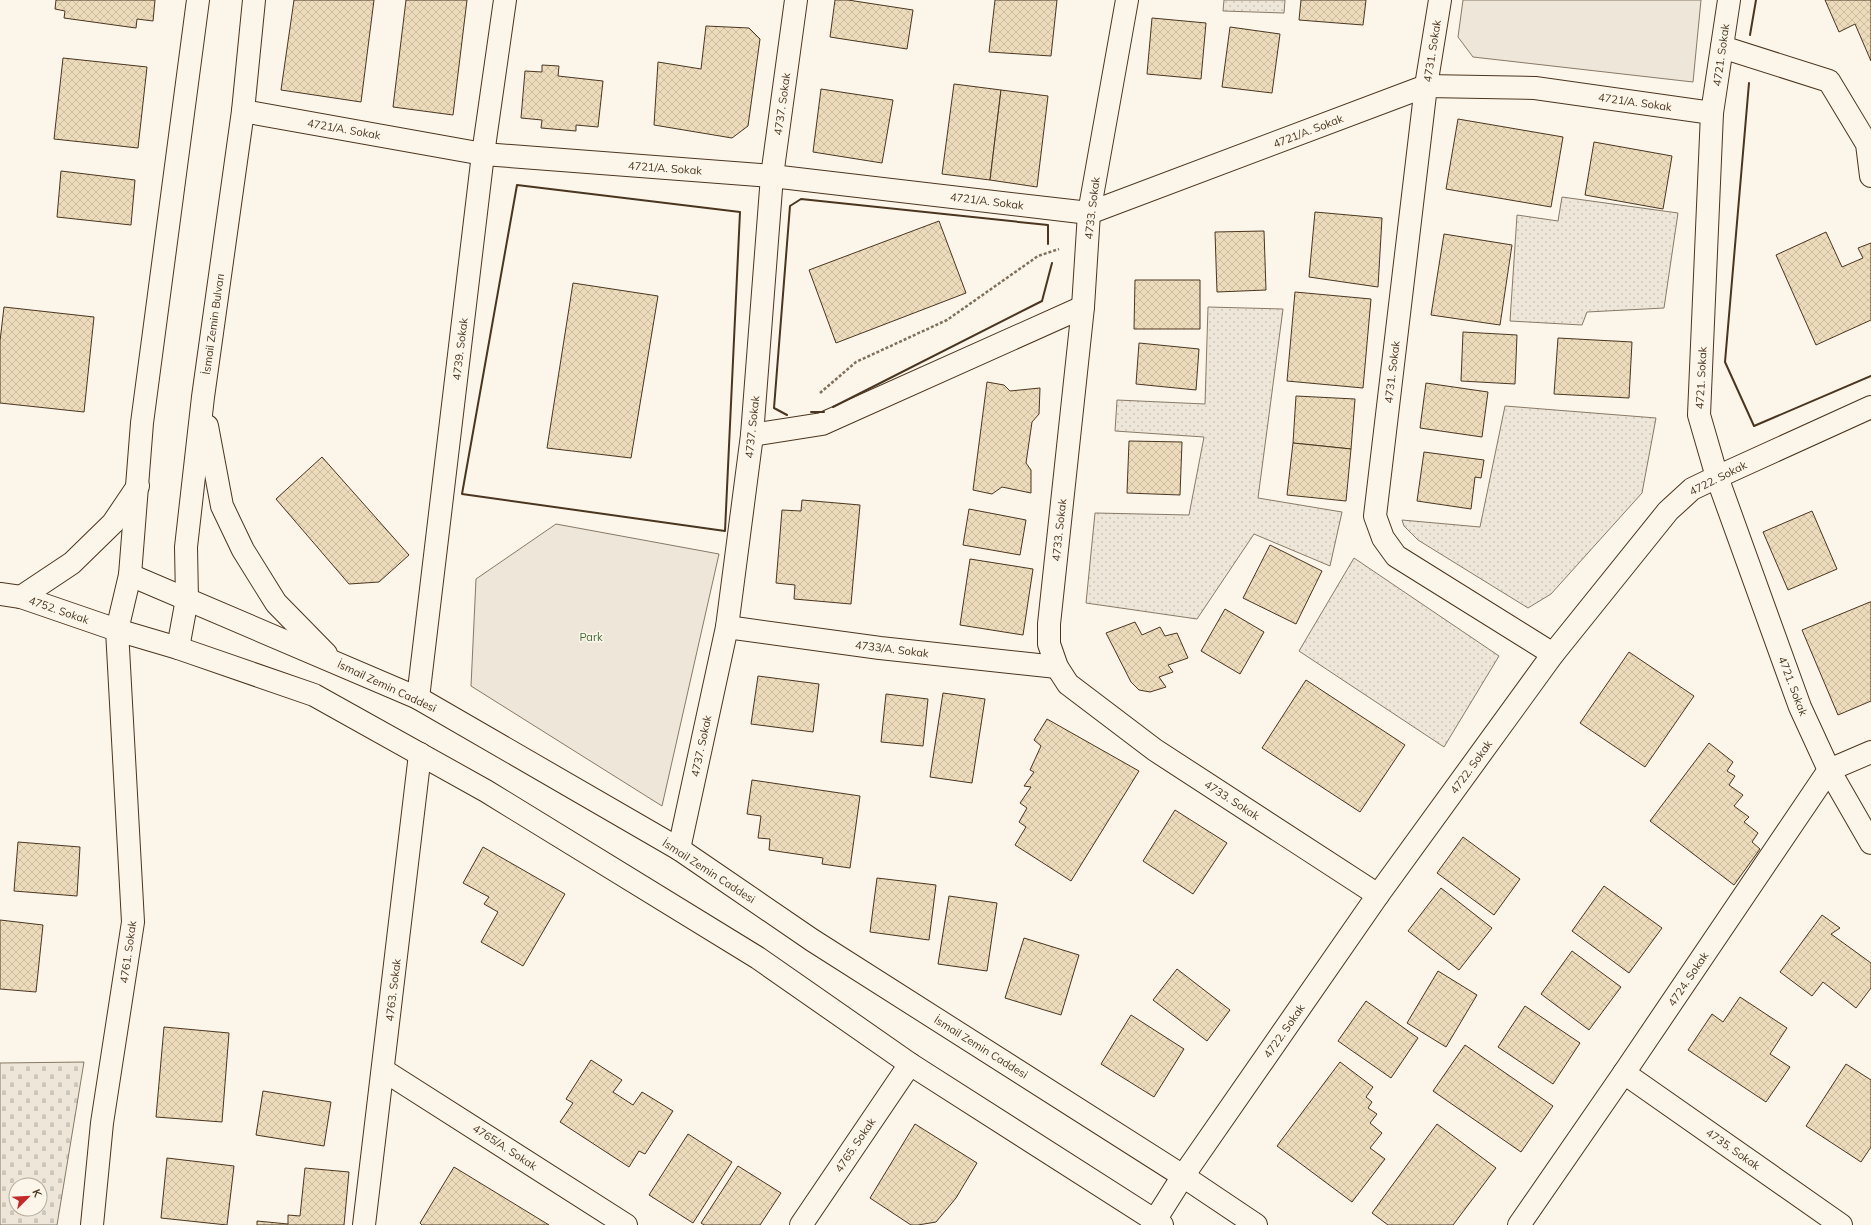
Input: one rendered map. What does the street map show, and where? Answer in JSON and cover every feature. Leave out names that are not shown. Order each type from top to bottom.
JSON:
[{"type":"street","name":"4761. Sokak","points":[[92,1225],[102,1123],[133,922],[117,630],[130,575],[142,423],[198,0]]},
{"type":"street","name":"İsmail Zemin Bulvarı","points":[[178,648],[187,599],[186,547],[203,397],[243,111],[254,0]]},
{"type":"street","name":"4739. Sokak","points":[[418,698],[483,154],[505,0]]},
{"type":"street","name":"4737. Sokak","points":[[679,849],[727,627],[752,435],[772,176],[796,0]]},
{"type":"street","name":"4733. Sokak","points":[[1127,0],[1090,213],[1083,307],[1049,624],[1049,644],[1057,667],[1068,684],[1155,750],[1378,895]]},
{"type":"street","name":"4731. Sokak","points":[[1440,0],[1426,86],[1375,516],[1383,538],[1396,556],[1553,654]]},
{"type":"street","name":"4721. Sokak","points":[[1729,0],[1712,113],[1699,415],[1717,476],[1800,707],[1829,770],[1871,843]]},
{"type":"street","points":[[1722,47],[1829,81],[1867,144],[1871,176]]},
{"type":"street","name":"4721/A. Sokak","points":[[243,111],[483,154],[772,176],[1090,213],[1426,86],[1535,88],[1712,113]]},
{"type":"street","points":[[752,435],[822,424],[1083,307]]},
{"type":"street","points":[[203,397],[222,506],[243,550],[276,603],[333,662]]},
{"type":"street","name":"4722. Sokak","points":[[1156,1223],[1183,1176],[1378,895],[1553,654],[1668,511],[1692,489],[1717,476],[1871,407]]},
{"type":"street","points":[[21,597],[72,563],[114,523],[138,486]]},
{"type":"street","name":"İsmail Zemin Caddesi","points":[[130,575],[418,698],[679,849],[812,940],[1183,1176],[1256,1225]]},
{"type":"street","name":"4752. Sokak","points":[[0,594],[21,597],[117,630]]},
{"type":"street","name":"4733/A. Sokak","points":[[727,627],[880,648],[1057,667]]},
{"type":"street","points":[[117,630],[178,648],[314,695],[486,791],[758,958],[910,1064],[1156,1223]]},
{"type":"street","points":[[1829,770],[1871,752]]},
{"type":"street","name":"4763. Sokak","points":[[364,1225],[420,754]]},
{"type":"street","name":"4724. Sokak","points":[[1519,1225],[1624,1074],[1829,770]]},
{"type":"street","name":"4765. Sokak","points":[[801,1225],[910,1064]]},
{"type":"street","name":"4765/A. Sokak","points":[[383,1070],[626,1225]]},
{"type":"street","name":"4735. Sokak","points":[[1624,1074],[1841,1225]]},
{"type":"path","points":[[815,398],[856,362],[947,320],[1038,256],[1088,238]]},
{"type":"green space","points":[[1224,0],[1285,0],[1284,13],[1223,11]]},
{"type":"green space","points":[[1463,0],[1701,0],[1693,82],[1473,57],[1458,37]]},
{"type":"green space","points":[[1562,197],[1678,213],[1664,308],[1587,312],[1582,325],[1510,321],[1517,215],[1558,221]]},
{"type":"green space","points":[[1208,307],[1283,309],[1258,498],[1342,512],[1330,566],[1254,534],[1197,619],[1086,603],[1095,513],[1189,515],[1204,437],[1115,431],[1117,400],[1205,404]]},
{"type":"green space","points":[[1505,406],[1656,418],[1642,493],[1551,594],[1528,608],[1418,540],[1404,526],[1402,520],[1480,527]]},
{"type":"green space","name":"Park","points":[[556,524],[719,554],[662,806],[471,686],[476,579]]},
{"type":"green space","points":[[1354,558],[1499,656],[1444,747],[1299,651]]},
{"type":"green space","points":[[84,1062],[57,1225],[0,1225],[0,1063]]},
{"type":"building","points":[[56,0],[155,0],[153,21],[137,19],[136,28],[64,18],[65,11],[55,9]]},
{"type":"building","points":[[294,0],[374,0],[361,102],[281,90]]},
{"type":"building","points":[[406,0],[467,0],[453,115],[393,107]]},
{"type":"building","points":[[835,0],[848,0],[913,10],[907,49],[830,37]]},
{"type":"building","points":[[995,0],[1057,0],[1051,56],[989,52]]},
{"type":"building","points":[[1301,0],[1366,0],[1363,25],[1299,20]]},
{"type":"building","points":[[1825,0],[1871,0],[1871,61],[1855,24],[1839,32]]},
{"type":"building","points":[[1152,18],[1206,23],[1201,79],[1147,74]]},
{"type":"building","points":[[706,26],[749,28],[760,39],[748,126],[732,138],[654,125],[658,62],[701,69]]},
{"type":"building","points":[[1230,27],[1280,34],[1272,93],[1222,87]]},
{"type":"building","points":[[63,58],[147,67],[138,148],[54,139]]},
{"type":"building","points":[[542,65],[559,66],[558,76],[603,81],[598,127],[576,125],[576,131],[541,128],[542,120],[521,118],[525,71],[542,72]]},
{"type":"building","points":[[954,84],[1001,90],[990,180],[942,174]]},
{"type":"building","points":[[821,89],[893,100],[882,163],[813,152]]},
{"type":"building","points":[[1001,90],[1048,96],[1037,187],[990,180]]},
{"type":"building","points":[[1458,119],[1563,137],[1551,207],[1446,189]]},
{"type":"building","points":[[1594,142],[1672,156],[1663,209],[1585,195]]},
{"type":"building","points":[[61,171],[135,180],[131,225],[57,217]]},
{"type":"building","points":[[1315,212],[1382,218],[1378,287],[1309,277]]},
{"type":"building","points":[[939,221],[966,293],[836,343],[809,270]]},
{"type":"building","points":[[1264,231],[1266,290],[1217,292],[1215,232]]},
{"type":"building","points":[[1826,232],[1842,267],[1863,258],[1858,248],[1871,243],[1871,320],[1816,345],[1776,255]]},
{"type":"building","points":[[1444,234],[1512,245],[1500,325],[1431,315]]},
{"type":"building","points":[[1135,280],[1200,280],[1200,329],[1134,329]]},
{"type":"building","points":[[573,283],[658,296],[631,458],[547,448]]},
{"type":"building","points":[[1295,292],[1371,299],[1363,388],[1287,381]]},
{"type":"building","points":[[4,307],[94,317],[84,412],[0,403],[0,341]]},
{"type":"building","points":[[1463,332],[1517,335],[1515,384],[1461,381]]},
{"type":"building","points":[[1558,338],[1632,342],[1629,398],[1554,394]]},
{"type":"building","points":[[1139,343],[1199,349],[1196,390],[1136,384]]},
{"type":"building","points":[[987,382],[1004,385],[1010,391],[1040,388],[1039,414],[1032,422],[1026,463],[1031,470],[1031,493],[1002,487],[992,494],[973,490]]},
{"type":"building","points":[[1426,383],[1488,392],[1482,437],[1420,428]]},
{"type":"building","points":[[1296,396],[1355,399],[1351,449],[1293,443]]},
{"type":"building","points":[[1129,441],[1182,442],[1180,495],[1127,493]]},
{"type":"building","points":[[1293,443],[1351,449],[1346,501],[1287,495]]},
{"type":"building","points":[[1424,452],[1484,460],[1481,478],[1475,477],[1471,509],[1417,501]]},
{"type":"building","points":[[322,457],[409,555],[379,582],[349,584],[276,499]]},
{"type":"building","points":[[802,500],[860,505],[851,604],[794,599],[795,585],[776,583],[782,510],[801,511]]},
{"type":"building","points":[[969,509],[1026,520],[1020,555],[963,545]]},
{"type":"building","points":[[1812,511],[1837,569],[1788,590],[1763,532]]},
{"type":"building","points":[[1270,545],[1322,571],[1296,624],[1243,598]]},
{"type":"building","points":[[970,559],[1033,569],[1023,635],[960,625]]},
{"type":"building","points":[[1870,602],[1871,701],[1838,715],[1802,630]]},
{"type":"building","points":[[1225,609],[1264,632],[1240,674],[1201,651]]},
{"type":"building","points":[[1135,622],[1142,635],[1160,627],[1165,636],[1177,633],[1188,658],[1168,665],[1173,672],[1159,677],[1166,687],[1150,692],[1139,690],[1131,682],[1106,633]]},
{"type":"building","points":[[1629,652],[1694,696],[1645,767],[1580,723]]},
{"type":"building","points":[[758,676],[819,684],[813,732],[751,724]]},
{"type":"building","points":[[1306,680],[1405,745],[1360,812],[1262,748]]},
{"type":"building","points":[[943,693],[985,699],[972,783],[930,777]]},
{"type":"building","points":[[886,694],[928,699],[923,746],[881,742]]},
{"type":"building","points":[[1047,719],[1139,771],[1071,881],[1015,845],[1026,827],[1019,822],[1027,808],[1020,803],[1031,787],[1024,786],[1034,772],[1030,770],[1041,746],[1034,740]]},
{"type":"building","points":[[1709,743],[1733,762],[1727,771],[1735,776],[1729,785],[1743,795],[1734,806],[1749,817],[1744,822],[1758,833],[1752,842],[1760,849],[1734,885],[1650,821]]},
{"type":"building","points":[[752,780],[860,796],[850,868],[822,864],[823,858],[769,850],[770,839],[758,838],[761,816],[747,814]]},
{"type":"building","points":[[1175,810],[1227,843],[1193,894],[1143,861]]},
{"type":"building","points":[[1463,837],[1520,879],[1494,915],[1437,873]]},
{"type":"building","points":[[18,842],[80,847],[77,896],[14,891]]},
{"type":"building","points":[[483,847],[565,894],[523,966],[481,942],[498,912],[484,904],[489,897],[463,883]]},
{"type":"building","points":[[877,878],[936,885],[929,940],[870,932]]},
{"type":"building","points":[[1604,886],[1662,928],[1629,973],[1572,931]]},
{"type":"building","points":[[1441,888],[1492,928],[1459,970],[1408,931]]},
{"type":"building","points":[[949,896],[997,903],[987,971],[938,964]]},
{"type":"building","points":[[1822,915],[1840,928],[1831,934],[1871,963],[1871,988],[1856,1008],[1823,982],[1812,996],[1780,972]]},
{"type":"building","points":[[0,920],[43,925],[36,992],[0,989]]},
{"type":"building","points":[[1024,938],[1079,955],[1061,1015],[1005,998]]},
{"type":"building","points":[[1572,951],[1621,987],[1589,1030],[1541,994]]},
{"type":"building","points":[[1177,969],[1230,1010],[1207,1041],[1153,1000]]},
{"type":"building","points":[[1438,971],[1477,995],[1446,1047],[1407,1023]]},
{"type":"building","points":[[1740,997],[1787,1028],[1770,1054],[1790,1067],[1766,1102],[1688,1050],[1712,1014],[1723,1022]]},
{"type":"building","points":[[1366,1001],[1418,1038],[1391,1078],[1338,1041]]},
{"type":"building","points":[[1525,1006],[1580,1043],[1553,1084],[1498,1047]]},
{"type":"building","points":[[1131,1015],[1184,1049],[1154,1097],[1101,1064]]},
{"type":"building","points":[[164,1027],[229,1033],[222,1122],[156,1117]]},
{"type":"building","points":[[1465,1045],[1553,1106],[1521,1152],[1433,1091]]},
{"type":"building","points":[[591,1060],[622,1080],[613,1092],[633,1105],[642,1092],[673,1111],[645,1154],[639,1151],[629,1167],[560,1122],[573,1103],[566,1099]]},
{"type":"building","points":[[1340,1062],[1373,1087],[1366,1097],[1372,1102],[1368,1108],[1377,1114],[1370,1123],[1382,1133],[1370,1148],[1385,1159],[1352,1202],[1277,1146]]},
{"type":"building","points":[[1846,1064],[1871,1080],[1871,1147],[1861,1162],[1806,1126]]},
{"type":"building","points":[[263,1091],[331,1102],[324,1146],[256,1135]]},
{"type":"building","points":[[915,1124],[977,1163],[956,1198],[936,1222],[911,1225],[870,1198]]},
{"type":"building","points":[[1437,1124],[1496,1168],[1453,1225],[1388,1225],[1372,1213]]},
{"type":"building","points":[[688,1134],[732,1162],[693,1223],[649,1195]]},
{"type":"building","points":[[167,1158],[234,1166],[227,1225],[161,1218]]},
{"type":"building","points":[[738,1166],[781,1193],[760,1225],[704,1225],[701,1223]]},
{"type":"building","points":[[454,1167],[549,1225],[422,1225],[420,1223]]},
{"type":"building","points":[[305,1168],[349,1172],[344,1225],[257,1225],[257,1221],[288,1224],[288,1215],[300,1216]]},
{"type":"wall","points":[[1750,35],[1756,0]]},
{"type":"wall","points":[[1749,83],[1725,362],[1754,426],[1871,376]]},
{"type":"wall","points":[[517,185],[740,212],[725,531],[462,494],[517,185]]},
{"type":"wall","points":[[787,415],[774,408],[790,206],[801,199],[1048,225],[1048,244]]},
{"type":"wall","points":[[833,407],[1042,301],[1052,263]]},
{"type":"wall","points":[[811,412],[824,412]]}]
